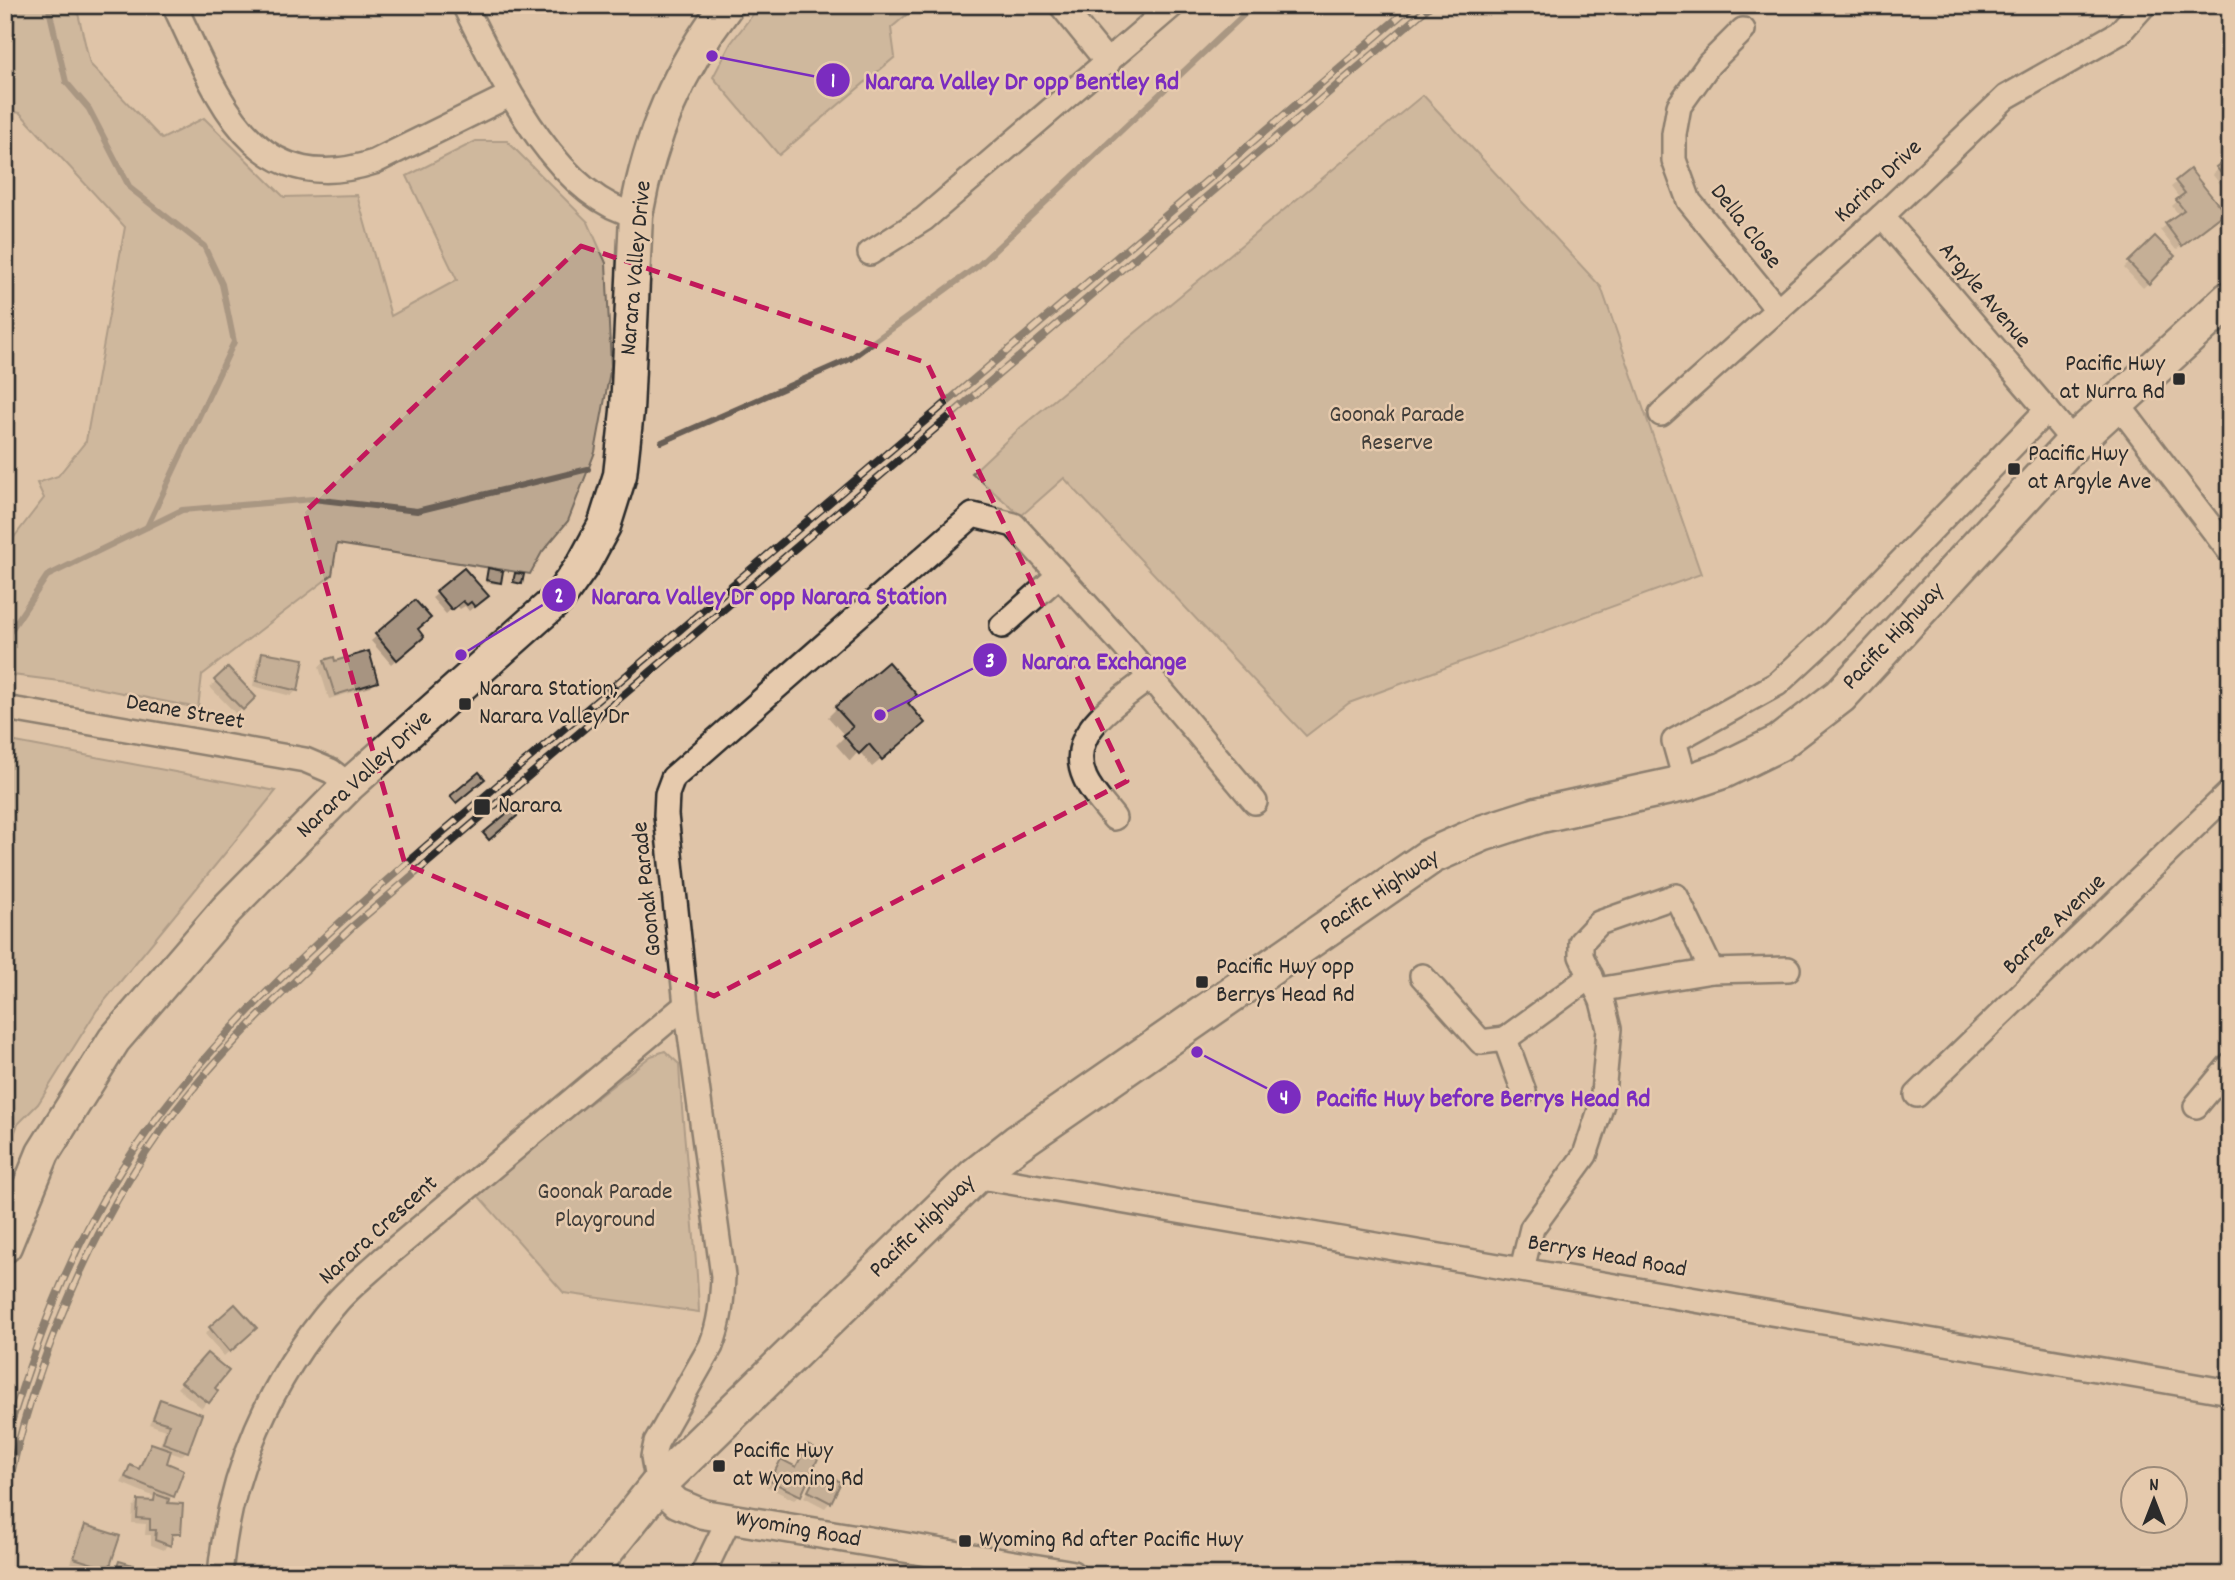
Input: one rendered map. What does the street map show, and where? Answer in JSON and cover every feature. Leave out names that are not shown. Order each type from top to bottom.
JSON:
[{"type":"main road","name":"Narara Valley Drive","points":[[5,1246],[43,1153],[114,1040],[226,911],[349,785],[559,598],[584,564],[604,526],[617,489],[624,452],[636,215],[642,182],[662,114],[694,51],[727,5]]},
{"type":"main road","name":"Pacific Highway","points":[[586,1575],[658,1485],[975,1176],[1076,1100],[1432,856],[1483,833],[1539,815],[1686,782],[1724,769],[1779,743],[1840,695],[2074,442],[2230,299]]},
{"type":"main road","name":"Pacific Highway","points":[[599,1575],[631,1519]]},
{"type":"street","points":[[174,5],[229,117],[242,133],[260,148],[301,167],[327,172],[373,162],[510,95]]},
{"type":"street","points":[[464,5],[510,95],[569,175],[584,189],[619,211],[636,215]]},
{"type":"street","points":[[1061,5],[1108,63]]},
{"type":"street","points":[[870,253],[924,219],[1173,5]]},
{"type":"street","name":"Karina Drive","points":[[1661,414],[1882,216],[2006,97],[2119,33],[2144,5]]},
{"type":"street","name":"Della Close","points":[[1742,30],[1709,64],[1679,106],[1674,134],[1674,160],[1689,201],[1778,310]]},
{"type":"street","name":"Argyle Avenue","points":[[1882,216],[2074,442]]},
{"type":"street","points":[[2117,403],[2230,552]]},
{"type":"street","points":[[1686,782],[1674,741],[1777,684],[1831,634],[2047,410]]},
{"type":"street","name":"Goonak Parade","points":[[658,1485],[653,1466],[656,1443],[712,1346],[718,1329],[723,1276],[686,1005],[665,804],[673,778],[973,515],[1014,525],[1150,677],[1255,802]]},
{"type":"street","points":[[1002,626],[1059,575]]},
{"type":"street","points":[[1114,818],[1086,780],[1082,768],[1081,746],[1091,727],[1150,677]]},
{"type":"street","name":"Deane Street","points":[[5,708],[305,760],[331,771],[349,785]]},
{"type":"street","name":"Barree Avenue","points":[[1917,1095],[2230,792]]},
{"type":"street","points":[[1522,1269],[1532,1228],[1586,1155],[1597,1124],[1609,1047],[1606,1014],[1580,949],[1591,929],[1608,919],[1676,896],[1712,971]]},
{"type":"street","points":[[1422,976],[1481,1042],[1505,1039],[1594,983],[1712,971],[1788,969]]},
{"type":"street","name":"Narara Crescent","points":[[220,1575],[233,1491],[254,1434],[281,1380],[338,1301],[384,1258],[686,1005]]},
{"type":"street","points":[[1505,1039],[1524,1092]]},
{"type":"street","points":[[2196,1106],[2230,1065]]},
{"type":"street","name":"Berrys Head Road","points":[[975,1176],[2230,1392]]},
{"type":"street","name":"Wyoming Road","points":[[658,1485],[685,1508],[729,1519],[1071,1575]]},
{"type":"street","points":[[702,1575],[729,1519]]},
{"type":"highlighted area","points":[[581,246],[927,363],[1127,781],[714,996],[405,864],[305,512]]},
{"type":"green space","points":[[5,5],[76,5],[90,64],[162,139],[204,118],[284,197],[357,195],[391,316],[457,280],[407,176],[476,141],[507,141],[588,222],[606,263],[611,366],[595,452],[568,521],[542,552],[530,574],[337,544],[332,575],[202,675],[198,708],[67,682],[5,674],[5,549],[44,498],[37,483],[58,476],[86,441],[125,227],[20,113],[5,110]]},
{"type":"green space","points":[[760,5],[918,5],[891,28],[895,57],[779,155],[713,77],[731,43]]},
{"type":"green space","name":"Goonak Parade Reserve","points":[[1423,95],[1601,287],[1701,574],[1349,703],[1306,736],[1064,478],[1021,516],[972,473],[1020,428]]},
{"type":"green space","points":[[5,740],[276,791],[97,1010],[38,1104],[18,1124],[5,1156]]},
{"type":"green space","name":"Goonak Parade Playground","points":[[665,1051],[679,1064],[699,1312],[564,1293],[475,1192],[651,1056]]},
{"type":"building","points":[[2230,156],[2230,184],[2216,167]]},
{"type":"building","points":[[2190,169],[2225,213],[2182,246],[2165,223],[2184,210],[2176,200],[2185,193],[2175,181]]},
{"type":"building","points":[[2155,236],[2175,256],[2149,284],[2128,262]]},
{"type":"building","points":[[464,568],[489,596],[475,607],[471,602],[467,605],[463,601],[452,610],[436,591]]},
{"type":"building","points":[[488,568],[503,571],[501,583],[486,580]]},
{"type":"building","points":[[515,573],[524,574],[522,584],[513,582]]},
{"type":"building","points":[[415,600],[431,618],[418,629],[424,637],[397,660],[375,634]]},
{"type":"building","points":[[369,651],[378,682],[335,695],[324,660],[334,657],[335,661]]},
{"type":"building","points":[[262,652],[304,659],[298,691],[257,681]]},
{"type":"building","points":[[888,662],[917,695],[908,703],[925,723],[882,760],[869,744],[859,754],[843,735],[853,727],[835,707]]},
{"type":"building","points":[[228,667],[256,697],[243,710],[214,680]]},
{"type":"building","points":[[479,772],[485,779],[456,803],[450,796]]},
{"type":"building","points":[[512,809],[517,816],[489,840],[483,833]]},
{"type":"building","points":[[235,1304],[257,1328],[230,1352],[209,1327]]},
{"type":"building","points":[[207,1353],[229,1371],[215,1388],[218,1391],[209,1403],[181,1382]]},
{"type":"building","points":[[160,1399],[202,1414],[188,1452],[163,1443],[169,1424],[153,1419]]},
{"type":"building","points":[[151,1443],[171,1450],[167,1463],[184,1470],[174,1497],[125,1477],[130,1465],[139,1469]]},
{"type":"building","points":[[807,1445],[821,1452],[801,1496],[770,1481],[781,1459],[796,1467]]},
{"type":"building","points":[[818,1471],[841,1482],[831,1503],[808,1491]]},
{"type":"building","points":[[155,1494],[169,1499],[168,1503],[183,1504],[181,1534],[172,1534],[171,1546],[155,1540],[156,1530],[150,1530],[150,1519],[137,1518],[138,1500],[154,1501]]},
{"type":"building","points":[[85,1525],[120,1536],[109,1569],[74,1558]]},
{"type":"building","points":[[119,1561],[136,1566],[133,1575],[114,1575]]},
{"type":"building","points":[[149,1568],[172,1575],[148,1575]]},
{"type":"waterway","points":[[48,5],[66,82],[89,109],[130,188],[204,246],[222,284],[234,342],[147,527]]},
{"type":"waterway","points":[[662,442],[850,359],[978,266],[1254,5]]},
{"type":"waterway","points":[[5,639],[47,576],[182,510],[313,499],[417,511],[588,469]]},
{"type":"railway","points":[[5,1442],[54,1302],[102,1202],[152,1124],[223,1038],[261,998],[425,847],[1413,5]]},
{"type":"railway","points":[[5,1503],[32,1395],[74,1286],[100,1232],[128,1181],[159,1134],[210,1068],[249,1026],[352,927],[1431,5]]},
{"type":"place","name":"Narara Valley Dr opp Bentley Rd","points":[[712,56]]},
{"type":"place","name":"Pacific Hwy at Nurra Rd","points":[[2179,379]]},
{"type":"place","name":"Pacific Hwy at Argyle Ave","points":[[2014,469]]},
{"type":"place","name":"Narara Valley Dr opp Narara Station","points":[[461,655]]},
{"type":"place","name":"Narara Station, Narara Valley Dr","points":[[465,704]]},
{"type":"place","name":"Narara Exchange","points":[[880,715]]},
{"type":"place","name":"Narara","points":[[482,807]]},
{"type":"place","name":"Pacific Hwy opp Berrys Head Rd","points":[[1202,982]]},
{"type":"place","name":"Pacific Hwy before Berrys Head Rd","points":[[1197,1052]]},
{"type":"place","name":"Pacific Hwy at Wyoming Rd","points":[[719,1466]]},
{"type":"place","name":"Wyoming Rd after Pacific Hwy","points":[[965,1541]]}]
